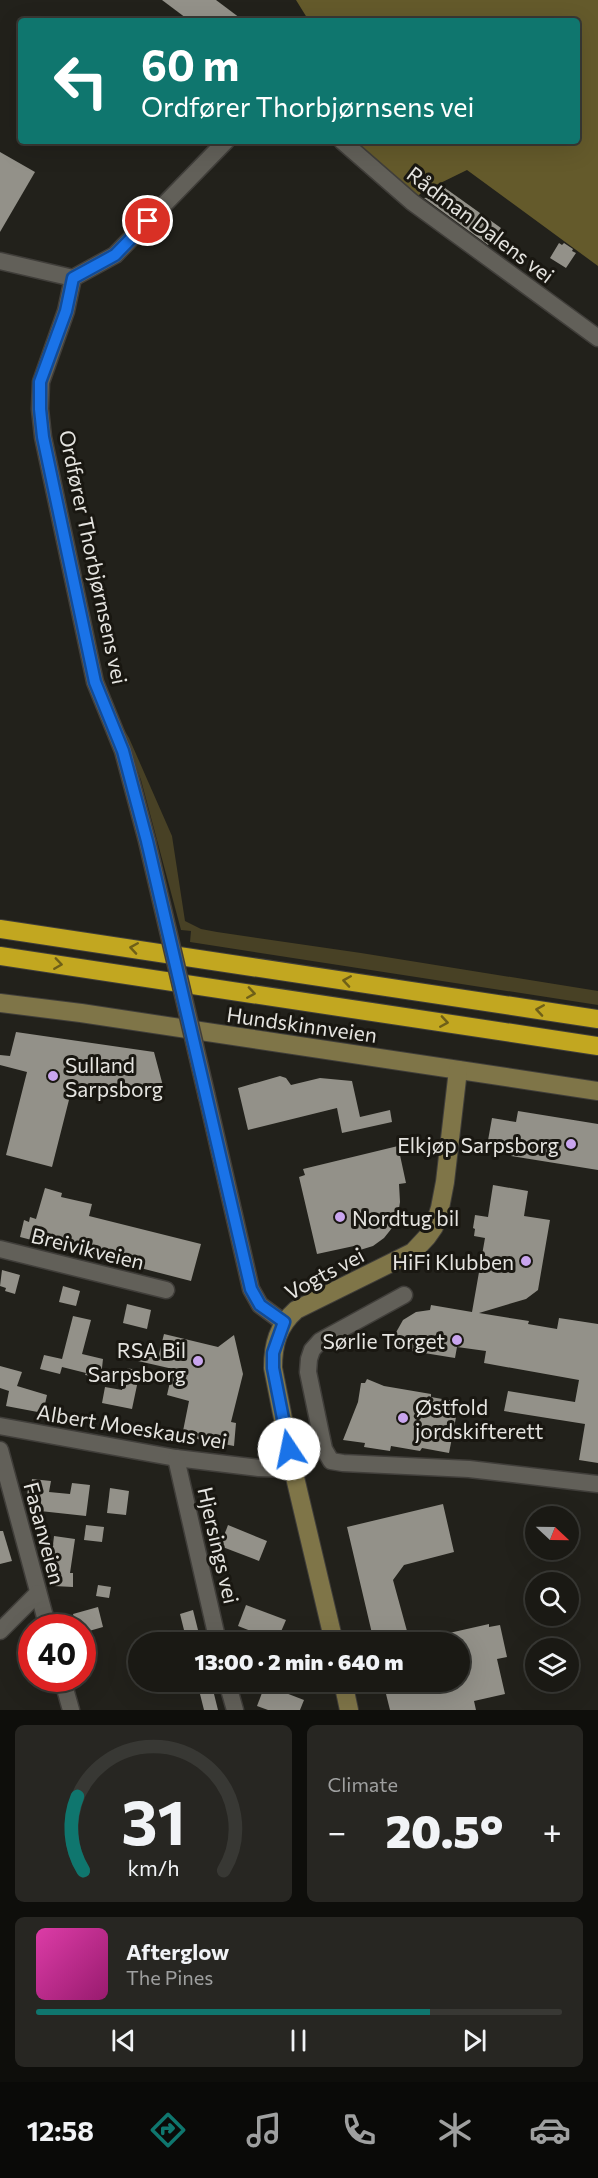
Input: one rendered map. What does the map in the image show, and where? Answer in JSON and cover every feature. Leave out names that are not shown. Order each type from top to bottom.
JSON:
[{"type":"highway","points":[[0,929],[598,1019]]},
{"type":"highway","points":[[0,956],[598,1046]]},
{"type":"street","points":[[0,261],[73,278],[115,255],[223,144]]},
{"type":"street","name":"Rådman Dalens vei","points":[[345,144],[412,202],[598,338]]},
{"type":"street","name":"Ordfører Thorbjørnsens vei","points":[[73,278],[66,311],[40,382],[43,437],[95,682],[123,751],[147,841],[251,1289],[260,1305],[284,1322]]},
{"type":"street","name":"Hundskinnveien","points":[[0,1003],[598,1091]]},
{"type":"street","name":"Vogts vei","points":[[331,1632],[292,1469],[273,1368],[273,1353],[284,1322],[296,1310],[413,1252],[434,1227],[441,1208],[446,1182],[458,1070]]},
{"type":"street","name":"Breivikveien","points":[[0,1249],[166,1290]]},
{"type":"street","points":[[404,1294],[320,1341],[312,1350],[309,1359],[310,1387],[324,1449],[331,1461],[469,1469],[598,1484]]},
{"type":"street","name":"Albert Moeskaus vei","points":[[0,1426],[176,1458],[267,1469],[292,1469]]},
{"type":"street","name":"Fasanveien","points":[[0,1450],[44,1614]]},
{"type":"street","name":"Hjersings vei","points":[[176,1458],[216,1632]]},
{"type":"street","points":[[0,1631],[38,1593]]},
{"type":"street","points":[[66,1692],[71,1710]]},
{"type":"street","points":[[230,1692],[234,1710]]},
{"type":"street","points":[[345,1692],[349,1710]]},
{"type":"shaded area","points":[[296,0],[598,0],[598,266],[467,170],[422,192],[412,202],[349,144],[580,144],[580,18],[307,18]]},
{"type":"shaded area","points":[[120,723],[129,738],[172,836],[185,921],[201,929],[217,932],[598,991],[598,1005],[190,942],[191,931],[181,930],[141,780]]},
{"type":"building","points":[[162,0],[216,0],[240,18],[186,18]]},
{"type":"building","points":[[0,152],[35,172],[0,232]]},
{"type":"building","points":[[445,188],[501,228],[488,245],[424,198],[439,196]]},
{"type":"building","points":[[559,243],[562,245],[564,243],[576,253],[566,268],[550,258]]},
{"type":"building","points":[[16,1032],[154,1052],[163,1086],[98,1090],[73,1084],[52,1167],[6,1155],[27,1072],[0,1065],[0,1055],[10,1056]]},
{"type":"building","points":[[280,1076],[286,1078],[291,1085],[320,1078],[352,1081],[360,1117],[390,1110],[392,1122],[342,1133],[337,1108],[248,1130],[238,1088]]},
{"type":"building","points":[[518,1111],[598,1124],[598,1170],[511,1156],[512,1150],[487,1146],[492,1118],[516,1122]]},
{"type":"building","points":[[398,1146],[406,1183],[399,1184],[398,1215],[392,1228],[373,1246],[355,1252],[354,1246],[317,1254],[299,1177],[305,1175],[303,1169]]},
{"type":"building","points":[[493,1185],[528,1191],[524,1216],[550,1220],[538,1290],[526,1299],[479,1313],[529,1321],[528,1324],[557,1329],[559,1318],[598,1324],[598,1463],[579,1460],[585,1424],[504,1411],[508,1391],[575,1402],[579,1380],[484,1363],[486,1351],[457,1347],[455,1358],[387,1347],[388,1335],[394,1336],[403,1320],[416,1312],[430,1310],[431,1305],[472,1312],[485,1238],[474,1236],[475,1215],[488,1217]]},
{"type":"building","points":[[45,1188],[62,1193],[61,1197],[92,1204],[89,1216],[201,1244],[191,1281],[20,1237],[24,1220],[29,1222],[30,1217],[36,1219]]},
{"type":"building","points":[[2,1270],[20,1275],[15,1294],[5,1291],[6,1288],[0,1286]]},
{"type":"building","points":[[63,1286],[80,1291],[76,1306],[59,1302]]},
{"type":"building","points":[[127,1304],[151,1310],[147,1329],[123,1323]]},
{"type":"building","points":[[73,1316],[91,1320],[82,1354],[103,1359],[101,1377],[85,1375],[86,1373],[62,1367],[60,1374],[40,1369],[44,1355],[62,1359]]},
{"type":"building","points":[[164,1334],[218,1347],[234,1335],[243,1374],[231,1422],[236,1423],[234,1446],[182,1436],[189,1401],[167,1395],[173,1369],[138,1361],[141,1349],[159,1354]]},
{"type":"building","points":[[0,1366],[22,1372],[17,1386],[47,1395],[43,1413],[6,1406],[9,1391],[0,1388]]},
{"type":"building","points":[[127,1368],[140,1371],[132,1409],[102,1403],[105,1387],[122,1390]]},
{"type":"building","points":[[367,1379],[384,1386],[431,1394],[431,1397],[459,1402],[449,1453],[391,1446],[390,1451],[364,1447],[365,1443],[343,1440],[358,1402],[361,1383],[365,1383]]},
{"type":"building","points":[[32,1479],[51,1481],[49,1492],[70,1494],[72,1483],[90,1485],[86,1516],[40,1511],[41,1499],[27,1497],[28,1486],[31,1487]]},
{"type":"building","points":[[110,1488],[129,1491],[126,1515],[107,1513]]},
{"type":"building","points":[[443,1504],[454,1552],[404,1565],[393,1580],[407,1632],[372,1632],[347,1527]]},
{"type":"building","points":[[86,1525],[104,1527],[102,1542],[84,1540]]},
{"type":"building","points":[[228,1525],[267,1541],[259,1561],[220,1546]]},
{"type":"building","points":[[0,1531],[3,1531],[12,1561],[0,1564]]},
{"type":"building","points":[[54,1536],[75,1539],[70,1573],[73,1573],[73,1587],[54,1586],[55,1568],[50,1568],[51,1559],[47,1558],[48,1545],[53,1545]]},
{"type":"building","points":[[98,1585],[111,1587],[109,1598],[96,1596]]},
{"type":"building","points":[[246,1605],[286,1620],[281,1632],[254,1632],[238,1626]]},
{"type":"building","points":[[98,1607],[103,1627],[96,1629],[96,1614],[73,1614]]},
{"type":"building","points":[[193,1610],[198,1632],[184,1632],[180,1614]]},
{"type":"building","points":[[489,1624],[489,1627],[500,1625],[507,1657],[497,1659],[505,1694],[474,1701],[476,1710],[390,1710],[386,1692],[470,1692],[470,1632],[454,1632]]},
{"type":"building","points":[[200,1692],[214,1692],[218,1710],[204,1710]]},
{"type":"building","points":[[262,1692],[283,1692],[304,1700],[300,1710],[268,1710],[257,1706]]},
{"type":"place","name":"Sulland Sarpsborg","points":[[53,1076]]},
{"type":"place","name":"Elkjøp Sarpsborg","points":[[571,1144]]},
{"type":"place","name":"Nordtug bil","points":[[340,1217]]},
{"type":"place","name":"HiFi Klubben","points":[[526,1261]]},
{"type":"place","name":"Sørlie Torget","points":[[457,1340]]},
{"type":"place","name":"RSA Bil Sarpsborg","points":[[198,1361]]},
{"type":"place","name":"Østfold jordskifterett","points":[[403,1418]]},
{"type":"route","points":[[148,221],[115,255],[73,278],[66,311],[40,382],[43,437],[95,682],[123,751],[147,841],[251,1289],[260,1305],[284,1322],[276,1339],[273,1368],[289,1449]]}]
